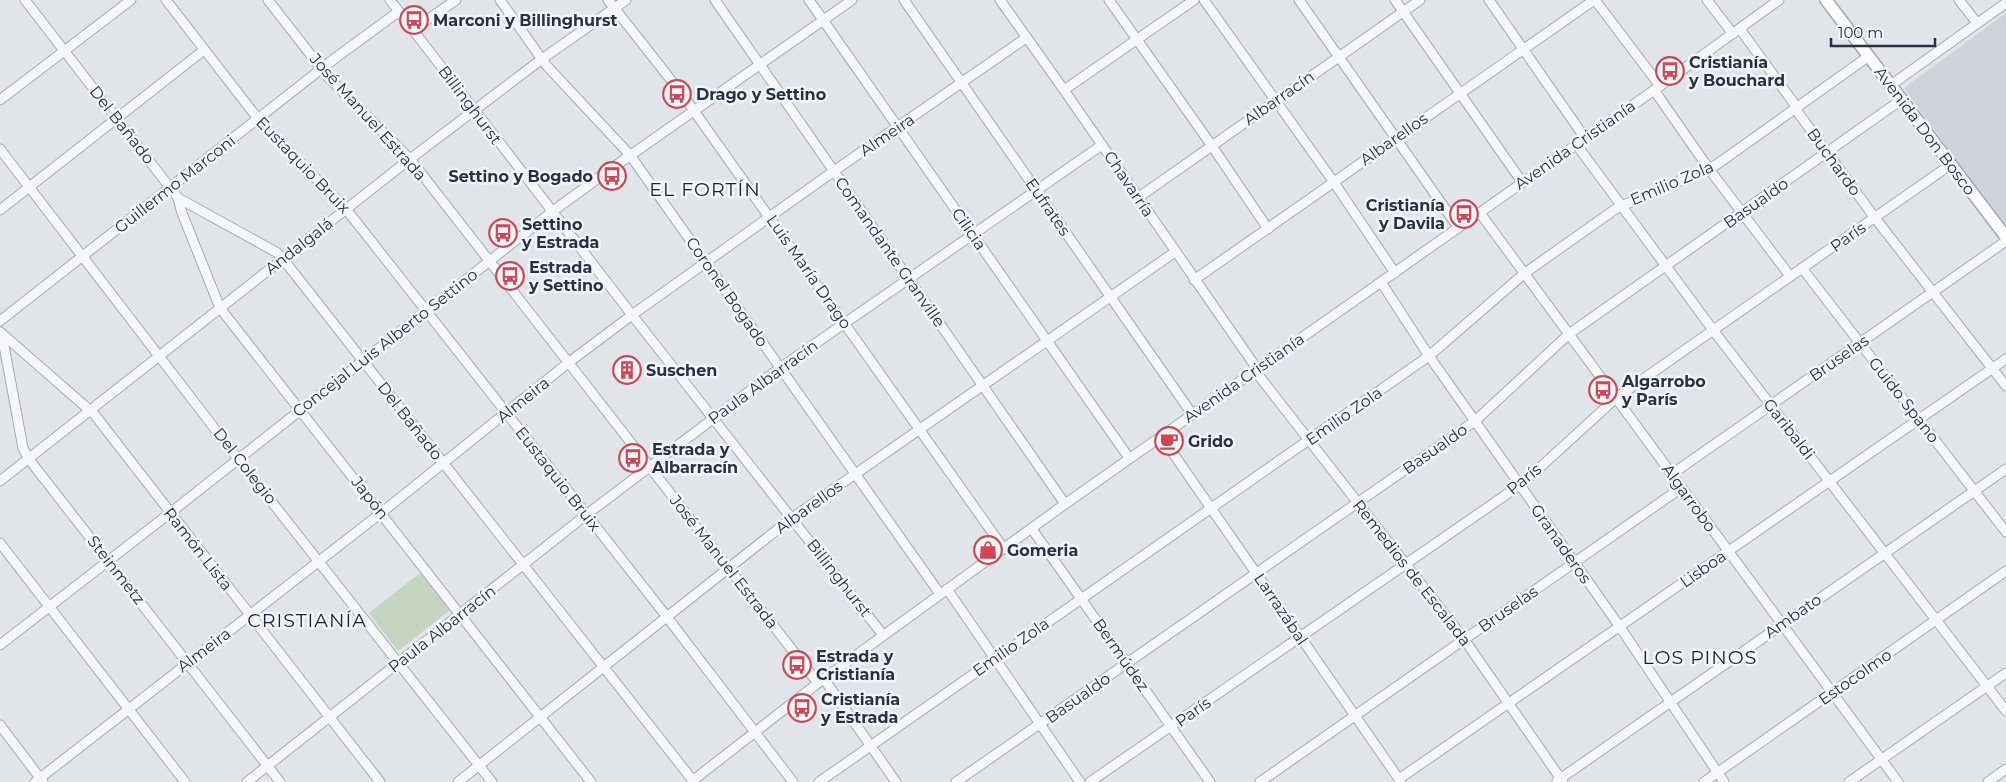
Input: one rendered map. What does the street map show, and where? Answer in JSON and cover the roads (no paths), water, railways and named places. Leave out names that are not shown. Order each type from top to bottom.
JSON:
[{"type":"main road","name":"Avenida Don Bosco","points":[[1830,2],[1901,100],[2006,237]]},
{"type":"street","name":"Del Bañado","points":[[25,0],[178,198],[276,252],[283,259],[692,782]]},
{"type":"street","points":[[0,100],[131,0]]},
{"type":"street","name":"Eustaquio Bruix","points":[[166,0],[258,120],[346,208],[667,617],[793,782]]},
{"type":"street","name":"José Manuel Estrada","points":[[268,0],[322,69],[410,159],[649,467],[872,746],[896,782]]},
{"type":"street","name":"Billinghurst","points":[[390,0],[632,315],[883,636]]},
{"type":"street","points":[[414,29],[456,0]]},
{"type":"street","name":"Coronel Bogado","points":[[500,0],[542,59],[630,155],[855,475],[995,659],[1080,782]]},
{"type":"street","name":"Luis María Drago","points":[[608,0],[694,111],[1004,549]]},
{"type":"street","name":"Andalgalá","points":[[0,480],[346,208],[542,59],[626,0]]},
{"type":"street","name":"Comandante Granville","points":[[715,0],[759,66],[983,384],[1065,504]]},
{"type":"street","name":"Cilicia","points":[[810,0],[1129,458]]},
{"type":"street","name":"Concejal Luis Alberto Settino","points":[[0,645],[553,212],[630,155],[852,0]]},
{"type":"street","name":"Eufrates","points":[[904,0],[1192,414]]},
{"type":"street","name":"Chavarría","points":[[1000,0],[1256,369]]},
{"type":"street","points":[[1109,0],[1268,229]]},
{"type":"street","points":[[1064,90],[1194,0]]},
{"type":"street","points":[[1204,0],[1333,181],[1395,273]]},
{"type":"street","points":[[1299,0],[1458,227]]},
{"type":"street","points":[[1394,0],[1522,182]]},
{"type":"street","name":"Albarracín","points":[[1139,198],[1420,0]]},
{"type":"street","points":[[1489,0],[1585,138]]},
{"type":"street","points":[[1595,0],[1657,88],[1709,169],[1790,276]]},
{"type":"street","name":"Albarellos","points":[[1194,280],[1333,181],[1595,0]]},
{"type":"street","name":"Buchardo","points":[[1707,0],[1736,32],[1796,108],[1875,218],[2006,386]]},
{"type":"street","name":"Avenida Cristianía","points":[[692,782],[821,681],[1065,504],[1480,213],[1779,0]]},
{"type":"street","points":[[1958,0],[1977,23]]},
{"type":"street","points":[[1891,85],[2006,3]]},
{"type":"street","name":"Guillermo Marconi","points":[[0,321],[322,69],[398,12]]},
{"type":"street","name":"Almeira","points":[[39,781],[187,662],[250,616],[381,513],[568,363],[706,261],[1026,38]]},
{"type":"street","points":[[0,210],[204,50]]},
{"type":"street","name":"Emilio Zola","points":[[819,782],[1429,356],[1525,273],[1621,205],[1709,169],[1869,56]]},
{"type":"street","name":"Basualdo","points":[[956,782],[1475,421],[1569,334],[1901,100]]},
{"type":"street","name":"Garibaldi","points":[[1576,144],[1712,330],[2006,711]]},
{"type":"street","name":"Paula Albarracín","points":[[247,782],[586,515],[780,368],[1102,145]]},
{"type":"street","name":"Del Colegio","points":[[0,149],[238,459],[492,782]]},
{"type":"street","name":"París","points":[[1090,782],[1520,485],[1616,398],[1950,165]]},
{"type":"street","name":"Japón","points":[[178,198],[182,213],[220,308],[591,782]]},
{"type":"street","name":"Algarrobo","points":[[1480,213],[1898,782]]},
{"type":"street","name":"Bruselas","points":[[1672,474],[2006,241]]},
{"type":"street","name":"Albarellos","points":[[458,782],[792,518],[1175,252]]},
{"type":"street","name":"Guido Spano","points":[[1802,268],[2006,532]]},
{"type":"street","name":"Granaderos","points":[[1381,282],[1429,356],[1620,627],[1724,782]]},
{"type":"street","name":"Ramón Lista","points":[[1,334],[90,410],[380,782]]},
{"type":"street","name":"Steinmetz","points":[[1,334],[23,448],[28,458],[280,782]]},
{"type":"street","name":"Lisboa","points":[[1400,781],[2006,359]]},
{"type":"street","name":"Remedios de Escalada","points":[[1256,369],[1259,376],[1464,640],[1560,781]]},
{"type":"street","name":"Larrazábal","points":[[1161,436],[1400,781]]},
{"type":"street","name":"Ambato","points":[[1560,781],[1670,702],[2006,469]]},
{"type":"street","name":"Bruselas","points":[[1260,782],[1681,488]]},
{"type":"street","name":"Bermúdez","points":[[1032,528],[1210,782]]},
{"type":"street","points":[[0,544],[184,782]]},
{"type":"street","name":"Estocolmo","points":[[1704,782],[2006,571]]},
{"type":"street","points":[[1849,782],[2006,673]]},
{"type":"street","points":[[0,725],[39,781]]},
{"type":"street","points":[[1988,782],[2006,769]]},
{"type":"place","name":"Marconi y Billinghurst","points":[[414,20]]},
{"type":"place","name":"Cristianía y Bouchard","points":[[1670,71]]},
{"type":"place","name":"Drago y Settino","points":[[677,94]]},
{"type":"place","name":"Settino y Bogado","points":[[612,176]]},
{"type":"place","name":"Cristianía y Davila","points":[[1464,214]]},
{"type":"place","name":"Settino y Estrada","points":[[503,233]]},
{"type":"place","name":"Estrada y Settino","points":[[510,276]]},
{"type":"place","name":"Suschen","points":[[627,370]]},
{"type":"place","name":"Algarrobo y París","points":[[1603,390]]},
{"type":"place","name":"Grido","points":[[1169,441]]},
{"type":"place","name":"Estrada y Albarracín","points":[[633,458]]},
{"type":"place","name":"Gomeria","points":[[988,550]]},
{"type":"place","name":"Estrada y Cristianía","points":[[797,665]]},
{"type":"place","name":"Cristianía y Estrada","points":[[802,708]]},
{"type":"district","name":"EL FORTÍN","points":[[705,189]]},
{"type":"district","name":"CRISTIANÍA","points":[[307,620]]},
{"type":"district","name":"LOS PINOS","points":[[1700,657]]}]
